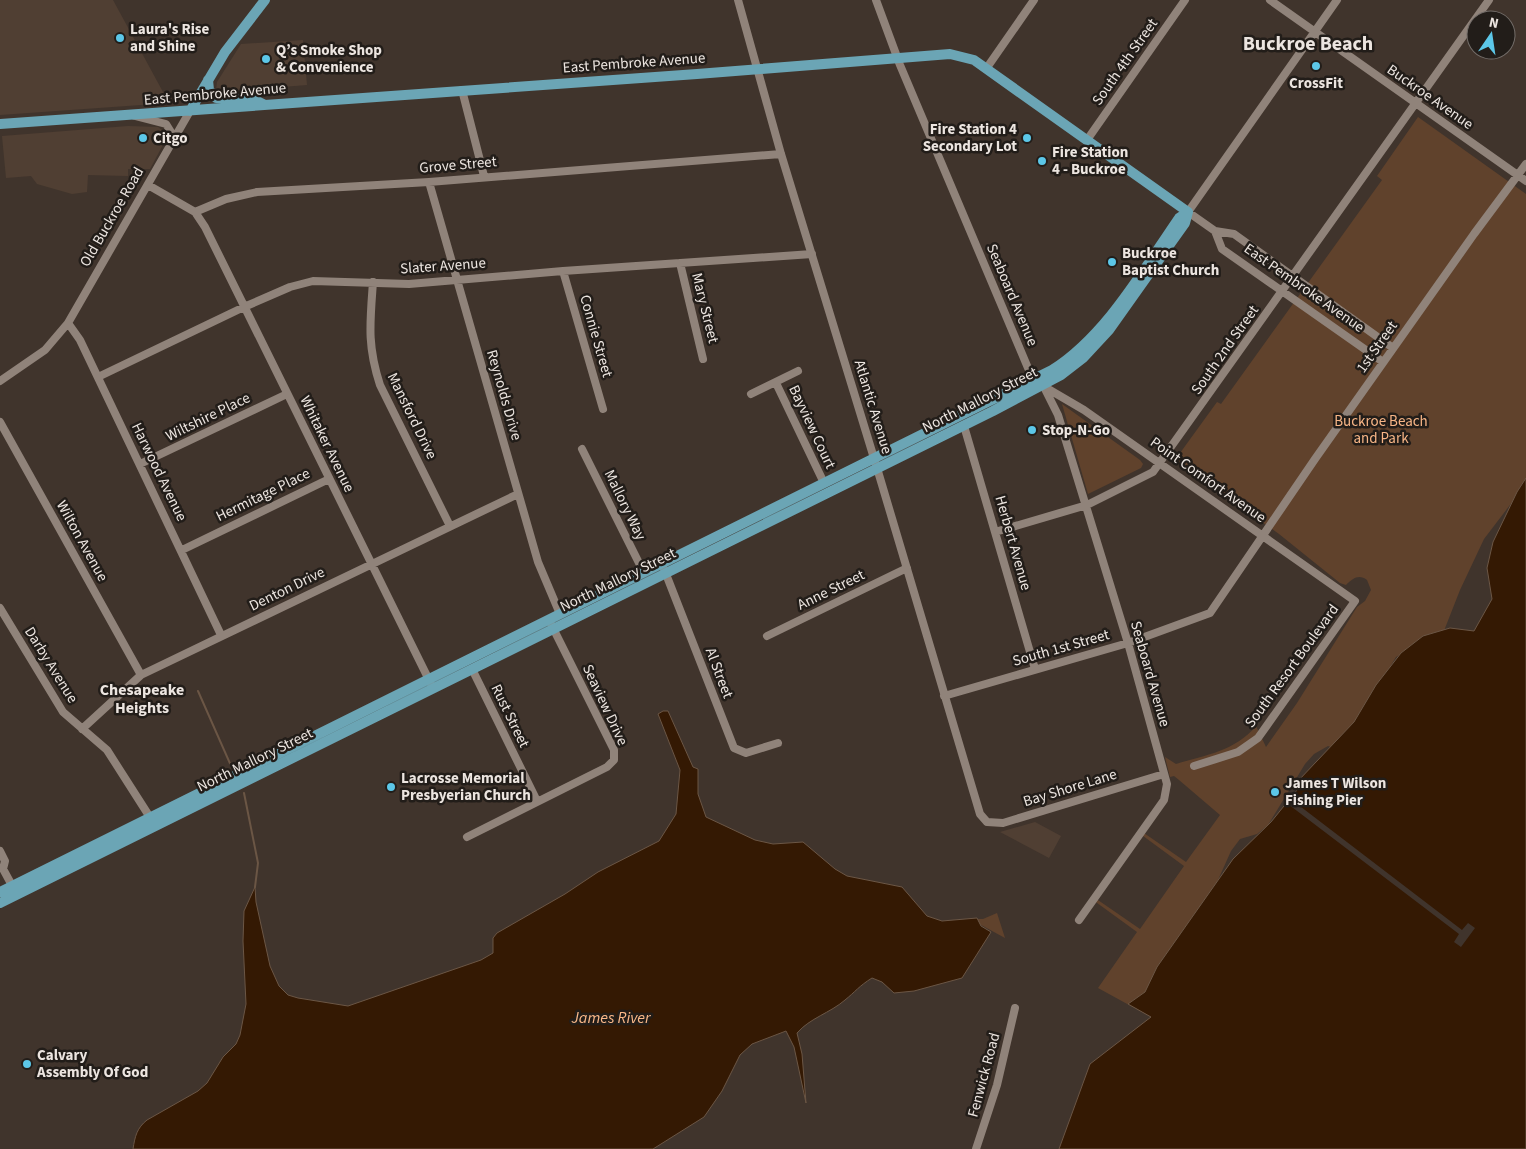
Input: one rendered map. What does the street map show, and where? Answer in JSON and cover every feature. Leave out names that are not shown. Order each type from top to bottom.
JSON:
[{"type":"main road","name":"Old Buckroe Road","points":[[190,111],[229,47],[265,0]]},
{"type":"main road","name":"East Pembroke Avenue","points":[[0,124],[131,116],[263,104],[957,54],[968,57],[986,69],[1188,212]]},
{"type":"main road","points":[[208,80],[209,90],[216,98],[251,98],[263,104]]},
{"type":"main road","name":"North Mallory Street","points":[[0,903],[15,890],[551,624],[964,426],[1038,382],[1071,357],[1100,329],[1179,218],[1188,212]]},
{"type":"main road","name":"North Mallory Street","points":[[431,684],[472,669],[551,624],[560,614],[644,573],[664,569],[874,458],[1038,382]]},
{"type":"main road","name":"North Mallory Street","points":[[0,892],[15,890]]},
{"type":"street","name":"Atlantic Avenue","points":[[738,0],[781,154],[878,468],[974,797],[984,821]]},
{"type":"street","name":"Seaboard Avenue","points":[[876,0],[897,58],[1024,360],[1058,416],[1128,644],[1164,774],[1167,788],[1164,800],[1079,920]]},
{"type":"street","points":[[986,69],[1034,0]]},
{"type":"street","name":"South 4th Street","points":[[1087,140],[1185,0]]},
{"type":"street","name":"Buckroe Avenue","points":[[1270,0],[1526,181]]},
{"type":"street","name":"North Mallory Street","points":[[1188,212],[1337,0]]},
{"type":"street","name":"South 2nd Street","points":[[995,532],[1086,505],[1154,472],[1489,0]]},
{"type":"street","points":[[462,90],[484,176]]},
{"type":"street","name":"Old Buckroe Road","points":[[0,381],[45,350],[68,323],[190,111]]},
{"type":"street","points":[[131,116],[166,124],[171,132],[172,144]]},
{"type":"street","name":"Grove Street","points":[[195,212],[226,199],[257,192],[429,182],[484,176],[781,154]]},
{"type":"street","name":"1st Street","points":[[1261,535],[1517,174],[1526,164]]},
{"type":"street","name":"Reynolds Drive","points":[[429,182],[538,562],[560,614]]},
{"type":"street","points":[[148,185],[195,212]]},
{"type":"street","name":"Whitaker Avenue","points":[[195,212],[205,227],[431,684]]},
{"type":"street","name":"East Pembroke Avenue","points":[[1188,212],[1215,231],[1234,234],[1394,348]]},
{"type":"street","name":"East Pembroke Avenue","points":[[1215,231],[1222,248],[1383,362]]},
{"type":"street","name":"Slater Avenue","points":[[98,377],[244,307],[290,287],[313,280],[409,284],[563,271],[812,254]]},
{"type":"street","name":"Mary Street","points":[[680,263],[703,359]]},
{"type":"street","name":"Connie Street","points":[[563,271],[603,409]]},
{"type":"street","name":"Mansford Drive","points":[[373,282],[369,339],[373,363],[380,385],[450,526]]},
{"type":"street","name":"Harwood Avenue","points":[[68,323],[77,336],[98,377],[182,550],[221,636]]},
{"type":"street","name":"Bayview Court","points":[[751,394],[798,371]]},
{"type":"street","name":"Bayview Court","points":[[776,382],[824,483]]},
{"type":"street","name":"Point Comfort Avenue","points":[[1038,382],[1065,397],[1355,601]]},
{"type":"street","name":"Wiltshire Place","points":[[140,464],[287,394]]},
{"type":"street","name":"Wilton Avenue","points":[[0,422],[141,675]]},
{"type":"street","name":"Herbert Avenue","points":[[964,426],[1035,669]]},
{"type":"street","name":"Mallory Way","points":[[582,449],[644,573]]},
{"type":"street","name":"Hermitage Place","points":[[182,550],[329,479]]},
{"type":"street","name":"Denton Drive","points":[[82,729],[141,675],[518,494]]},
{"type":"street","name":"South 1st Street","points":[[944,696],[1128,644],[1210,613],[1261,535]]},
{"type":"street","name":"Anne Street","points":[[767,636],[907,568]]},
{"type":"street","name":"Al Street","points":[[664,569],[734,748],[746,753],[778,743]]},
{"type":"street","name":"South Resort Boulevard","points":[[1194,766],[1238,752],[1258,738],[1355,601]]},
{"type":"street","name":"Darby Avenue","points":[[0,608],[63,712],[107,750],[153,822]]},
{"type":"street","name":"Seaview Drive","points":[[467,837],[607,767],[614,760],[615,755],[551,624]]},
{"type":"street","name":"Rust Street","points":[[472,669],[537,801]]},
{"type":"street","name":"Bay Shore Lane","points":[[984,821],[1003,823],[1164,774]]},
{"type":"street","points":[[0,851],[5,861],[1,869],[15,890]]},
{"type":"street","name":"Fenwick Road","points":[[976,1149],[997,1085],[1015,1008]]},
{"type":"shaded area","points":[[0,0],[113,0],[169,103],[0,115]]},
{"type":"shaded area","points":[[303,40],[307,85],[218,92],[216,90],[217,82],[241,44]]},
{"type":"shaded area","points":[[128,126],[158,127],[166,133],[165,141],[150,169],[128,169],[128,176],[88,175],[87,192],[72,194],[37,184],[31,176],[6,178],[2,136]]},
{"type":"shaded area","points":[[1035,822],[1061,836],[1049,858],[1000,832]]},
{"type":"green space","name":"Buckroe Beach and Park","points":[[1418,117],[1526,194],[1526,484],[1484,539],[1460,590],[1438,646],[1406,651],[1396,657],[1339,750],[1328,746],[1314,754],[1305,764],[1268,825],[1257,834],[1240,839],[1231,851],[1205,909],[1151,1017],[1098,988],[1137,932],[1093,900],[1095,898],[1140,929],[1184,866],[1139,833],[1141,831],[1186,862],[1220,815],[1174,776],[1170,777],[1165,757],[1176,764],[1209,755],[1239,741],[1256,726],[1266,747],[1297,703],[1357,607],[1365,601],[1371,590],[1367,580],[1361,577],[1354,579],[1346,585],[1340,583],[1279,534],[1175,460],[1217,402],[1221,404],[1382,180],[1377,176]]},
{"type":"green space","points":[[1062,404],[1140,460],[1143,464],[1141,468],[1088,494]]},
{"type":"green space","points":[[997,913],[1005,938],[970,919],[983,919]]},
{"type":"water","points":[[1526,478],[1526,1149],[1059,1149],[1090,1064],[1151,1017],[1128,1004],[1145,992],[1157,967],[1233,859],[1271,822],[1297,790],[1298,781],[1354,722],[1376,685],[1401,653],[1423,636],[1450,628],[1474,631],[1492,599],[1487,568],[1493,542],[1517,492]]},
{"type":"water","name":"James River","points":[[668,711],[693,767],[698,769],[698,794],[706,817],[755,840],[773,844],[803,842],[835,869],[847,876],[902,887],[927,916],[942,921],[977,918],[981,926],[991,932],[962,978],[914,991],[894,993],[882,982],[872,978],[839,1005],[802,1028],[797,1033],[802,1054],[806,1103],[794,1047],[786,1031],[752,1044],[740,1055],[722,1091],[704,1117],[653,1149],[133,1149],[141,1126],[147,1120],[198,1091],[207,1083],[223,1057],[236,1044],[240,1035],[246,1004],[243,941],[244,911],[255,887],[256,902],[270,966],[279,986],[288,995],[348,1006],[481,960],[493,953],[493,938],[497,933],[565,894],[598,872],[659,841],[676,814],[680,770],[658,714]]},
{"type":"pier","points":[[1288,797],[1462,930],[1468,923],[1475,928],[1461,947],[1454,942],[1459,934],[1284,801]]},
{"type":"waterway","points":[[198,691],[232,768]]},
{"type":"waterway","points":[[244,793],[258,863],[255,887]]},
{"type":"place","name":"Laura's Rise and Shine","points":[[120,38]]},
{"type":"place","name":"Q’s Smoke Shop & Convenience","points":[[266,59]]},
{"type":"place","name":"CrossFit","points":[[1316,66]]},
{"type":"place","name":"Citgo","points":[[143,138]]},
{"type":"place","name":"Fire Station 4 Secondary Lot","points":[[1027,138]]},
{"type":"place","name":"Fire Station 4 - Buckroe","points":[[1042,161]]},
{"type":"place","name":"Buckroe Baptist Church","points":[[1112,262]]},
{"type":"place","name":"Stop-N-Go","points":[[1032,430]]},
{"type":"place","name":"Lacrosse Memorial Presbyerian Church","points":[[391,787]]},
{"type":"place","name":"James T Wilson Fishing Pier","points":[[1275,792]]},
{"type":"place","name":"Calvary Assembly Of God","points":[[27,1064]]},
{"type":"district","name":"Buckroe Beach","points":[[1308,44]]},
{"type":"district","name":"Chesapeake Heights","points":[[142,699]]}]
